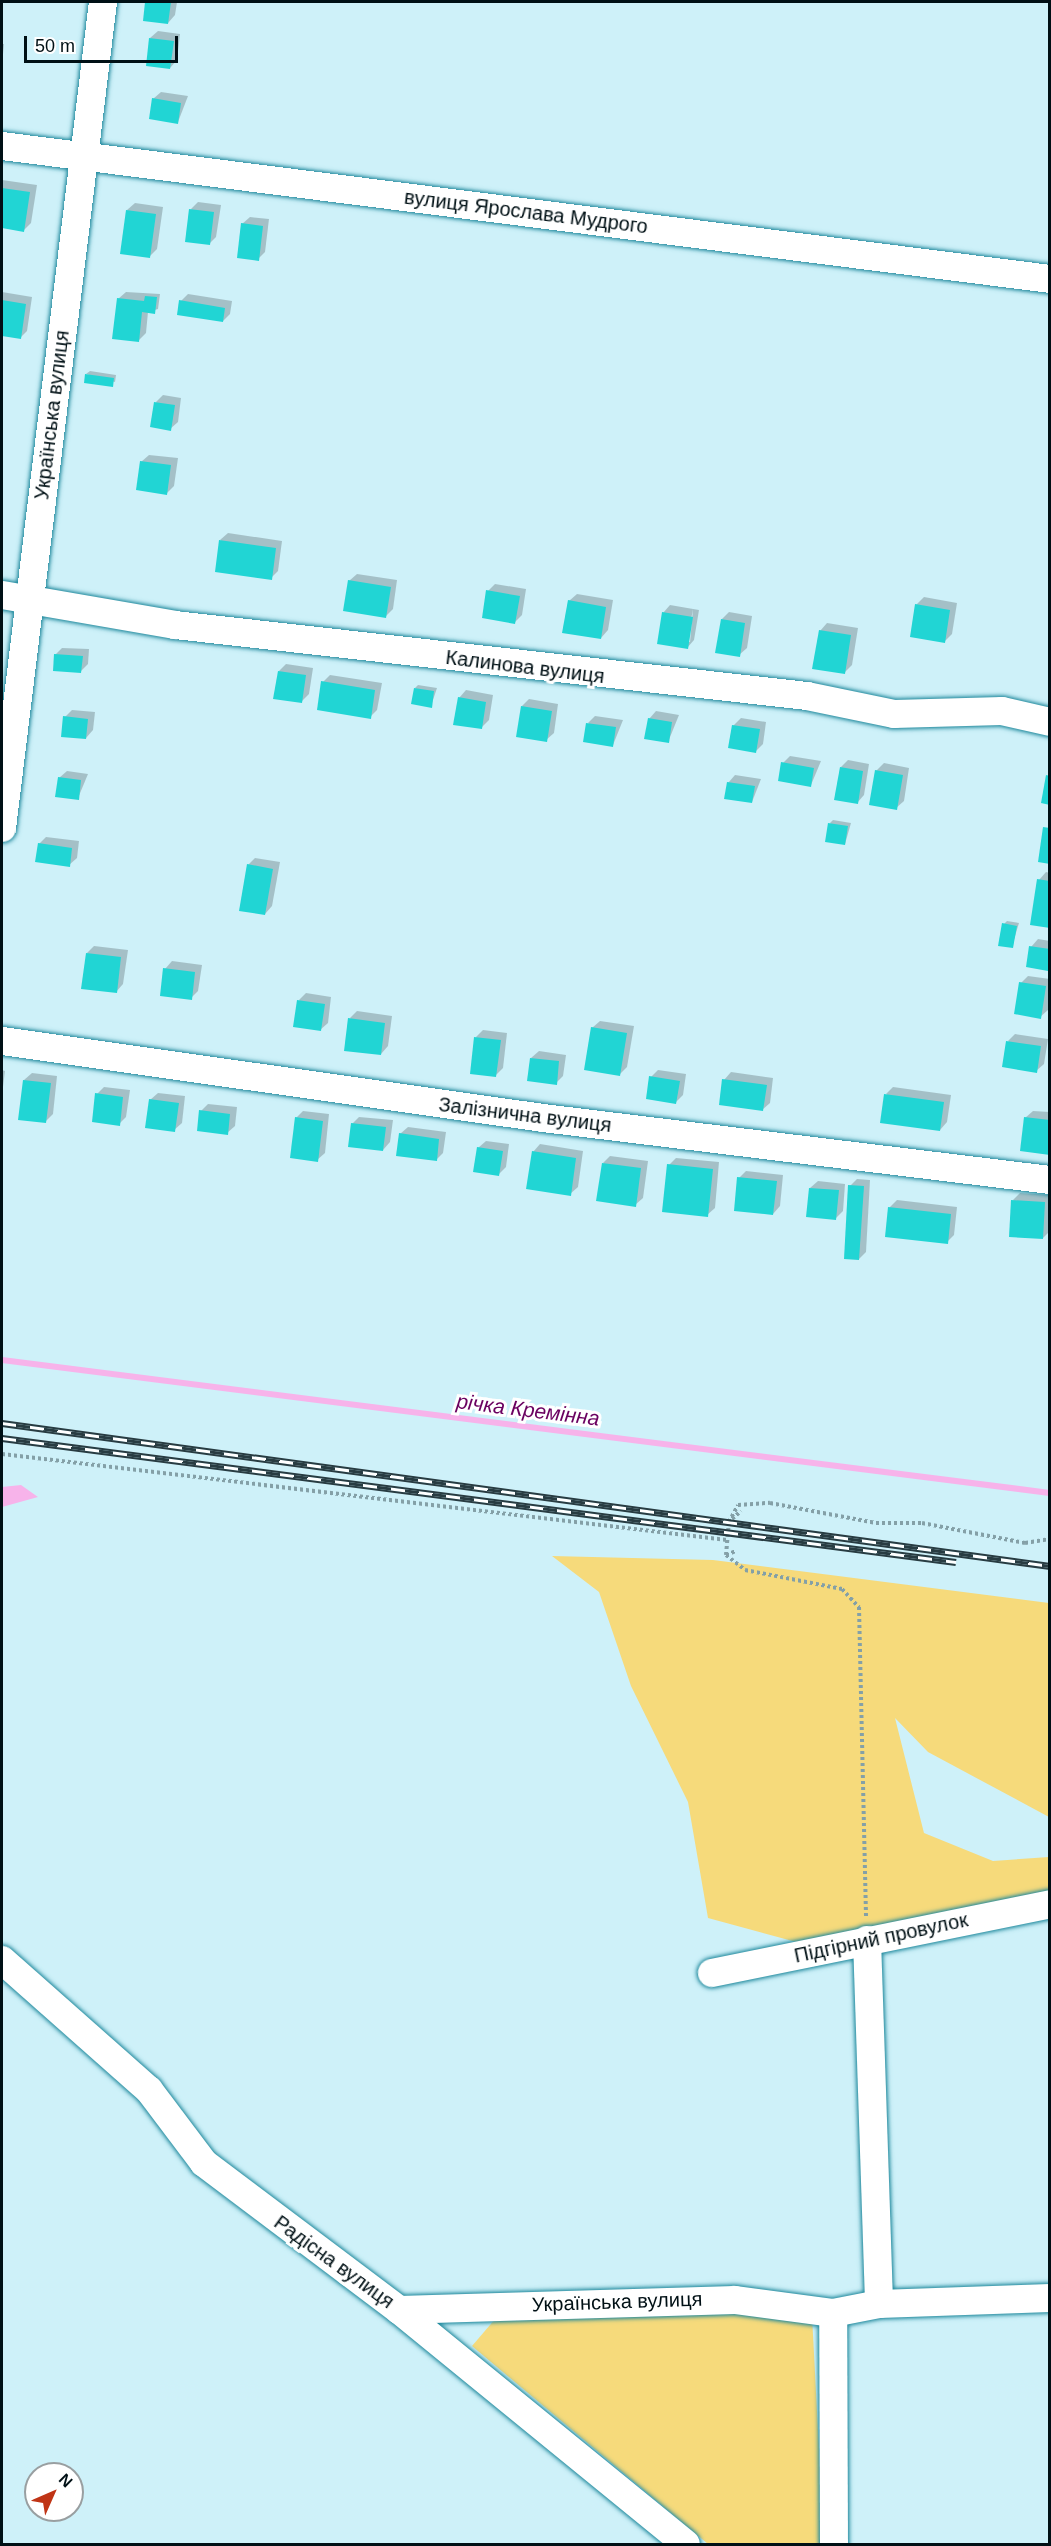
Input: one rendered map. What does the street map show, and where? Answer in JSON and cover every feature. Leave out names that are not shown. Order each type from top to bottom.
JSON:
[{"type":"street","name":"Українська вулиця","points":[[2,828],[82,156],[103,2]]},
{"type":"street","name":"вулиця Ярослава Мудрого","points":[[2,146],[1050,279]]},
{"type":"street","name":"Калинова вулиця","points":[[2,595],[175,625],[807,696],[894,714],[1002,711],[1050,722]]},
{"type":"street","name":"Залізнична вулиця","points":[[2,1041],[543,1118],[1050,1180]]},
{"type":"street","name":"Підгірний провулок","points":[[712,1973],[1050,1904]]},
{"type":"street","points":[[867,1940],[879,2304]]},
{"type":"street","name":"Радісна вулиця","points":[[2,1959],[149,2090],[204,2163],[399,2310],[686,2544]]},
{"type":"street","name":"Українська вулиця","points":[[399,2310],[735,2300],[831,2317],[879,2304],[1050,2298]]},
{"type":"street","points":[[831,2317],[834,2544]]},
{"type":"path","points":[[2,1454],[727,1540]]},
{"type":"path","points":[[726,1555],[729,1522],[738,1505],[770,1503],[876,1523],[922,1523],[1025,1543],[1050,1539]]},
{"type":"path","points":[[729,1522],[741,1511]]},
{"type":"path","points":[[726,1555],[736,1551]]},
{"type":"path","points":[[726,1555],[746,1570],[842,1589],[859,1606],[867,1940]]},
{"type":"shaded area","points":[[21,1485],[38,1497],[2,1507],[2,1487]]},
{"type":"shaded area","points":[[552,1556],[713,1560],[1049,1603],[1049,1817],[928,1752],[895,1718],[924,1833],[993,1861],[1049,1857],[1049,1898],[822,1949],[708,1918],[688,1802],[631,1686],[599,1592]]},
{"type":"shaded area","points":[[800,2307],[812,2316],[824,2544],[708,2544],[472,2346],[496,2318]]},
{"type":"building","points":[[145,2],[171,2],[168,24],[143,21]]},
{"type":"building","points":[[149,38],[174,41],[170,69],[146,66]]},
{"type":"building","points":[[152,98],[181,103],[178,124],[149,119]]},
{"type":"building","points":[[2,188],[30,192],[24,232],[2,228]]},
{"type":"building","points":[[189,209],[214,212],[210,245],[185,242]]},
{"type":"building","points":[[126,210],[156,214],[150,258],[120,254]]},
{"type":"building","points":[[241,223],[263,226],[259,261],[237,258]]},
{"type":"building","points":[[145,296],[157,297],[155,314],[142,312],[139,342],[112,339],[117,298],[144,301]]},
{"type":"building","points":[[2,300],[26,304],[21,339],[2,336]]},
{"type":"building","points":[[179,300],[225,308],[223,322],[177,315]]},
{"type":"building","points":[[85,374],[114,378],[113,387],[84,383]]},
{"type":"building","points":[[154,402],[175,405],[171,431],[150,427]]},
{"type":"building","points":[[140,461],[171,465],[167,495],[136,490]]},
{"type":"building","points":[[219,540],[276,548],[272,580],[215,572]]},
{"type":"building","points":[[348,580],[391,587],[386,618],[343,611]]},
{"type":"building","points":[[486,590],[520,596],[515,624],[482,618]]},
{"type":"building","points":[[568,600],[606,607],[601,639],[562,633]]},
{"type":"building","points":[[915,604],[950,610],[945,643],[910,637]]},
{"type":"building","points":[[662,612],[693,617],[688,649],[657,644]]},
{"type":"building","points":[[721,619],[745,623],[740,657],[715,653]]},
{"type":"building","points":[[819,630],[851,635],[845,674],[812,669]]},
{"type":"building","points":[[54,654],[83,656],[81,673],[53,671]]},
{"type":"building","points":[[278,671],[306,675],[302,703],[273,699]]},
{"type":"building","points":[[321,681],[375,690],[371,719],[317,710]]},
{"type":"building","points":[[414,688],[434,691],[432,708],[411,704]]},
{"type":"building","points":[[458,697],[486,702],[482,729],[453,725]]},
{"type":"building","points":[[521,706],[552,711],[547,742],[516,737]]},
{"type":"building","points":[[63,716],[88,719],[86,739],[61,737]]},
{"type":"building","points":[[648,718],[672,722],[669,743],[644,739]]},
{"type":"building","points":[[586,723],[616,727],[613,747],[583,742]]},
{"type":"building","points":[[732,725],[760,729],[756,753],[728,748]]},
{"type":"building","points":[[781,762],[814,768],[811,787],[778,781]]},
{"type":"building","points":[[840,767],[863,771],[858,804],[834,800]]},
{"type":"building","points":[[875,770],[903,775],[897,810],[869,805]]},
{"type":"building","points":[[1046,775],[1050,776],[1050,805],[1041,803]]},
{"type":"building","points":[[58,777],[81,780],[79,800],[55,797]]},
{"type":"building","points":[[727,782],[755,786],[752,803],[724,799]]},
{"type":"building","points":[[828,823],[848,826],[845,845],[825,842]]},
{"type":"building","points":[[1043,827],[1050,828],[1050,864],[1038,862]]},
{"type":"building","points":[[38,843],[72,848],[70,867],[35,862]]},
{"type":"building","points":[[247,864],[273,869],[265,915],[239,911]]},
{"type":"building","points":[[1037,879],[1050,881],[1050,928],[1030,925]]},
{"type":"building","points":[[1002,923],[1017,926],[1013,948],[998,946]]},
{"type":"building","points":[[1029,946],[1050,949],[1048,971],[1026,967]]},
{"type":"building","points":[[86,953],[121,957],[117,993],[81,989]]},
{"type":"building","points":[[163,968],[195,972],[192,1000],[160,996]]},
{"type":"building","points":[[1019,982],[1046,986],[1041,1019],[1014,1014]]},
{"type":"building","points":[[297,1000],[325,1004],[321,1031],[293,1027]]},
{"type":"building","points":[[348,1018],[385,1023],[381,1055],[344,1051]]},
{"type":"building","points":[[591,1027],[627,1033],[620,1076],[584,1070]]},
{"type":"building","points":[[474,1037],[501,1040],[496,1077],[470,1074]]},
{"type":"building","points":[[1006,1041],[1041,1046],[1037,1073],[1002,1067]]},
{"type":"building","points":[[530,1058],[559,1061],[557,1085],[527,1081]]},
{"type":"building","points":[[649,1076],[680,1081],[676,1104],[646,1099]]},
{"type":"building","points":[[722,1079],[767,1085],[763,1111],[719,1105]]},
{"type":"building","points":[[23,1080],[51,1083],[46,1123],[18,1120]]},
{"type":"building","points":[[95,1093],[123,1097],[120,1126],[92,1122]]},
{"type":"building","points":[[884,1094],[944,1102],[940,1131],[880,1123]]},
{"type":"building","points":[[149,1099],[179,1103],[175,1132],[145,1128]]},
{"type":"building","points":[[199,1110],[230,1114],[228,1135],[197,1131]]},
{"type":"building","points":[[295,1117],[323,1121],[318,1162],[290,1158]]},
{"type":"building","points":[[1024,1117],[1050,1120],[1050,1155],[1020,1151]]},
{"type":"building","points":[[351,1123],[386,1127],[383,1151],[348,1147]]},
{"type":"building","points":[[399,1133],[439,1139],[437,1161],[396,1156]]},
{"type":"building","points":[[477,1147],[503,1151],[499,1176],[473,1172]]},
{"type":"building","points":[[532,1151],[576,1158],[571,1196],[526,1189]]},
{"type":"building","points":[[602,1163],[641,1168],[636,1207],[596,1201]]},
{"type":"building","points":[[667,1164],[713,1169],[708,1217],[662,1212]]},
{"type":"building","points":[[737,1177],[777,1181],[773,1215],[734,1211]]},
{"type":"building","points":[[848,1185],[864,1186],[859,1260],[844,1259]]},
{"type":"building","points":[[809,1188],[839,1190],[836,1220],[806,1217]]},
{"type":"building","points":[[1011,1200],[1045,1202],[1043,1239],[1009,1237]]},
{"type":"building","points":[[888,1207],[951,1214],[948,1244],[885,1237]]},
{"type":"waterway","name":"річка Кремінна","points":[[2,1360],[1050,1493]]},
{"type":"railway","points":[[2,1423],[1050,1566]]},
{"type":"railway","points":[[2,1438],[956,1562]]}]
